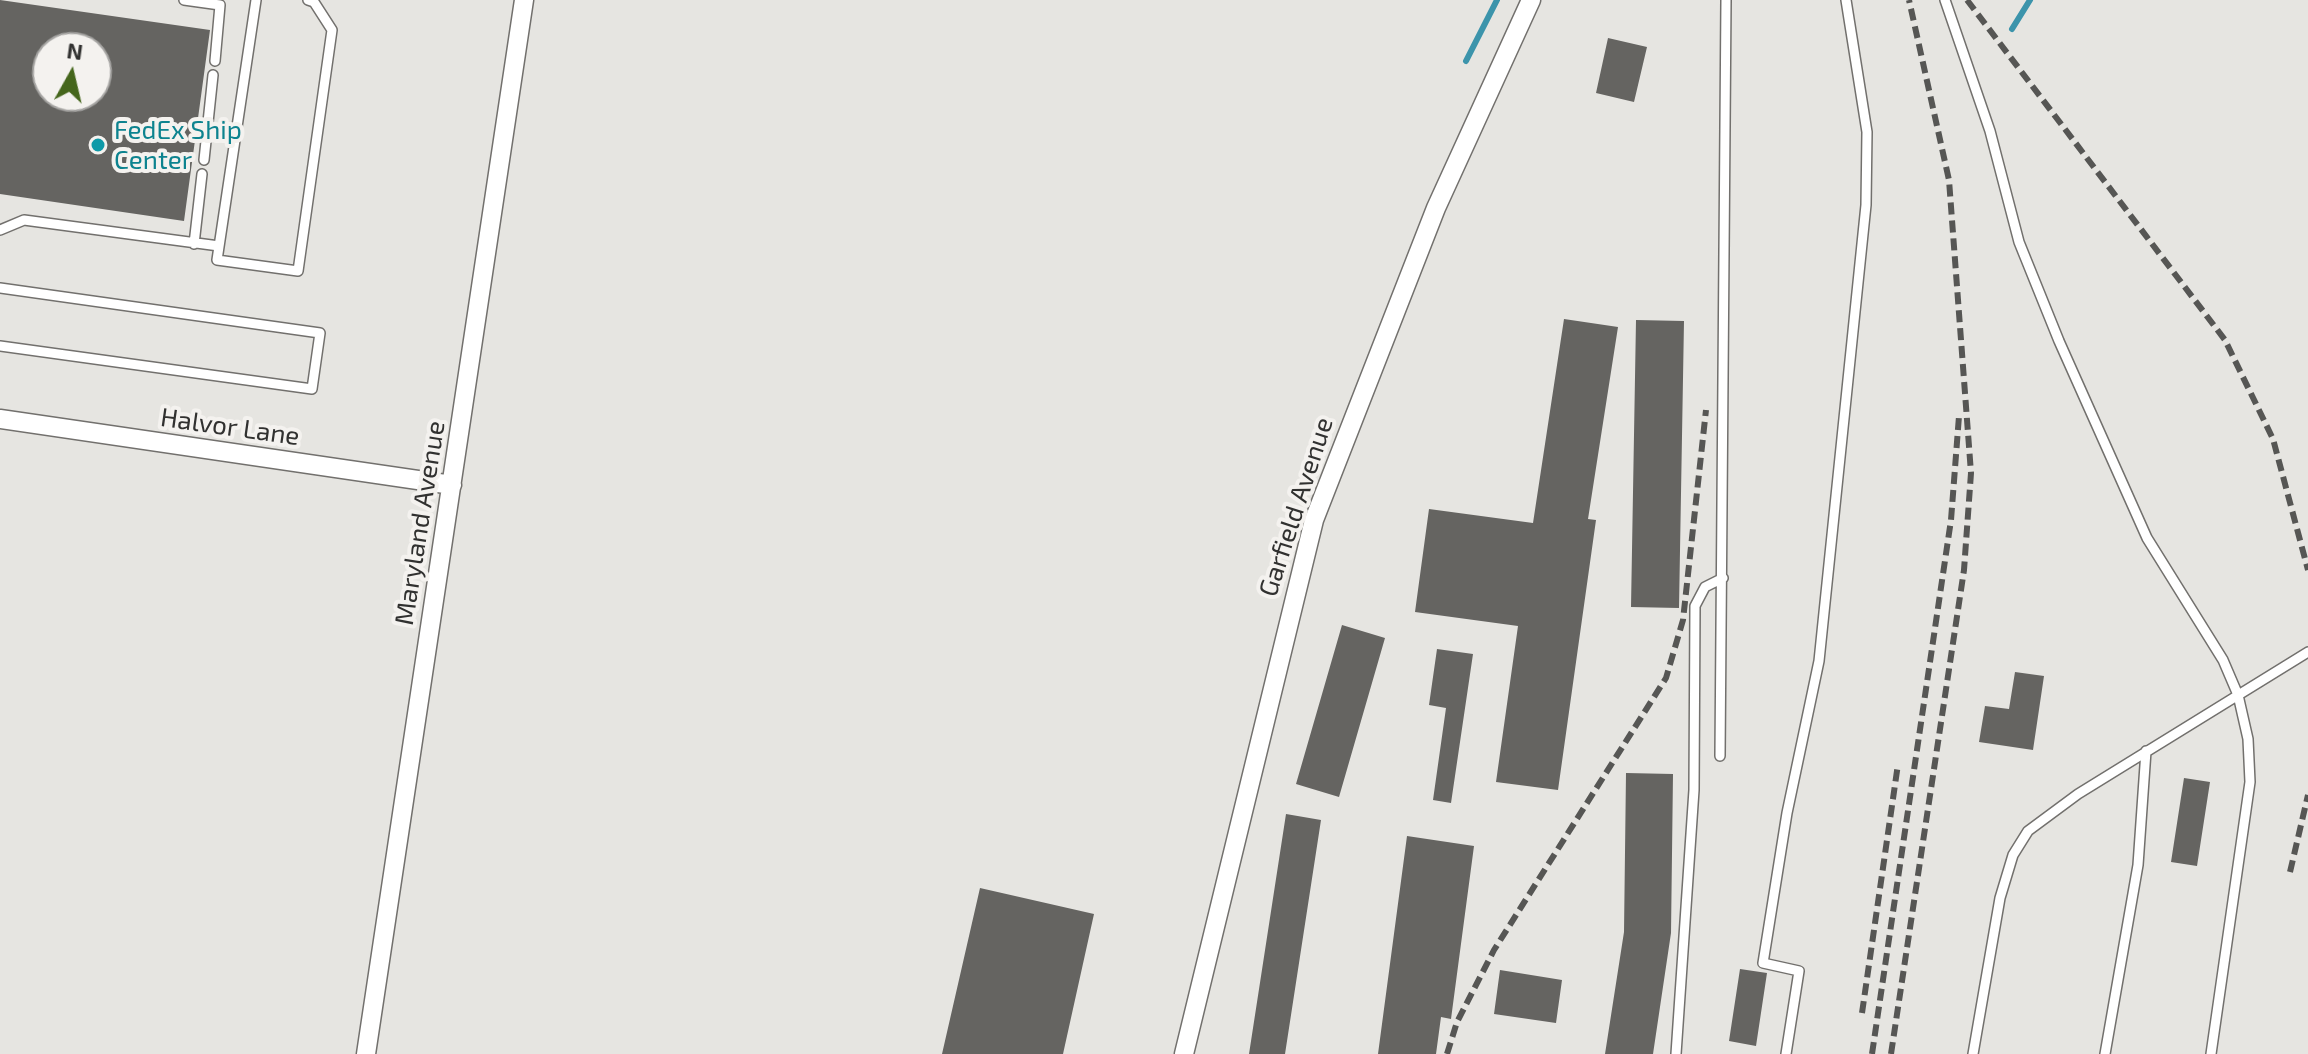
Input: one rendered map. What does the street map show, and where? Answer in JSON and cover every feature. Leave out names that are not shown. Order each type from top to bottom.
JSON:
[{"type":"street","name":"Maryland Avenue","points":[[366,1054],[524,0]]},
{"type":"street","name":"Garfield Avenue","points":[[1184,1054],[1314,520],[1436,208],[1531,0]]},
{"type":"street","name":"Halvor Lane","points":[[0,419],[452,485]]},
{"type":"lane","points":[[184,0],[220,5],[215,61]]},
{"type":"lane","points":[[256,0],[217,260],[298,271],[332,30],[314,2],[308,0]]},
{"type":"lane","points":[[1720,756],[1726,0]]},
{"type":"lane","points":[[1786,1054],[1799,971],[1763,963],[1787,813],[1819,661],[1868,167],[1864,108],[1846,0]]},
{"type":"lane","points":[[1945,0],[1990,131],[2019,242],[2059,341],[2147,538],[2223,660],[2238,695],[2248,739],[2250,782],[2211,1054]]},
{"type":"lane","points":[[204,160],[213,75]]},
{"type":"lane","points":[[194,244],[202,174]]},
{"type":"lane","points":[[0,230],[24,220],[219,246]]},
{"type":"lane","points":[[0,288],[320,333],[312,389],[0,346]]},
{"type":"lane","points":[[1676,1054],[1693,805],[1695,606],[1705,587],[1723,578]]},
{"type":"lane","points":[[1973,1054],[1989,949],[2005,880],[2018,846],[2048,815],[2308,652]]},
{"type":"lane","points":[[2105,1054],[2138,865],[2146,751]]},
{"type":"building","name":"FedEx Ship Center","points":[[0,0],[210,30],[184,221],[0,194]]},
{"type":"building","points":[[1608,38],[1647,47],[1634,102],[1596,93]]},
{"type":"building","points":[[1564,319],[1618,327],[1588,519],[1596,520],[1558,790],[1496,782],[1518,626],[1415,612],[1429,509],[1533,523]]},
{"type":"building","points":[[1636,320],[1684,321],[1679,608],[1631,607]]},
{"type":"building","points":[[1342,625],[1385,638],[1339,797],[1296,784]]},
{"type":"building","points":[[1437,649],[1473,654],[1451,803],[1433,800],[1446,708],[1429,705]]},
{"type":"building","points":[[2015,672],[2044,676],[2033,750],[1979,742],[1985,706],[2009,709]]},
{"type":"building","points":[[1626,773],[1673,774],[1671,933],[1653,1054],[1605,1054],[1624,932]]},
{"type":"building","points":[[2184,778],[2210,782],[2197,866],[2171,862]]},
{"type":"building","points":[[1286,814],[1321,820],[1285,1054],[1249,1054]]},
{"type":"building","points":[[1407,836],[1474,846],[1451,1019],[1441,1017],[1436,1054],[1378,1054]]},
{"type":"building","points":[[980,888],[1094,914],[1063,1054],[942,1054]]},
{"type":"building","points":[[1740,969],[1767,973],[1756,1046],[1729,1041]]},
{"type":"building","points":[[1500,970],[1562,980],[1556,1023],[1494,1014]]},
{"type":"waterway","points":[[1466,61],[1497,0]]},
{"type":"waterway","points":[[2012,29],[2030,0]]},
{"type":"railway","points":[[1891,1054],[1964,570],[1971,473],[1949,180],[1909,0]]},
{"type":"railway","points":[[1967,0],[2225,340],[2273,439],[2308,570]]},
{"type":"railway","points":[[1447,1054],[1457,1022],[1494,950],[1666,678],[1683,620],[1706,410]]},
{"type":"railway","points":[[1872,1054],[1951,520],[1959,416]]},
{"type":"railway","points":[[1862,1013],[1898,764]]},
{"type":"railway","points":[[2290,872],[2308,795]]},
{"type":"place","name":"FedEx Ship Center","points":[[98,145]]}]
